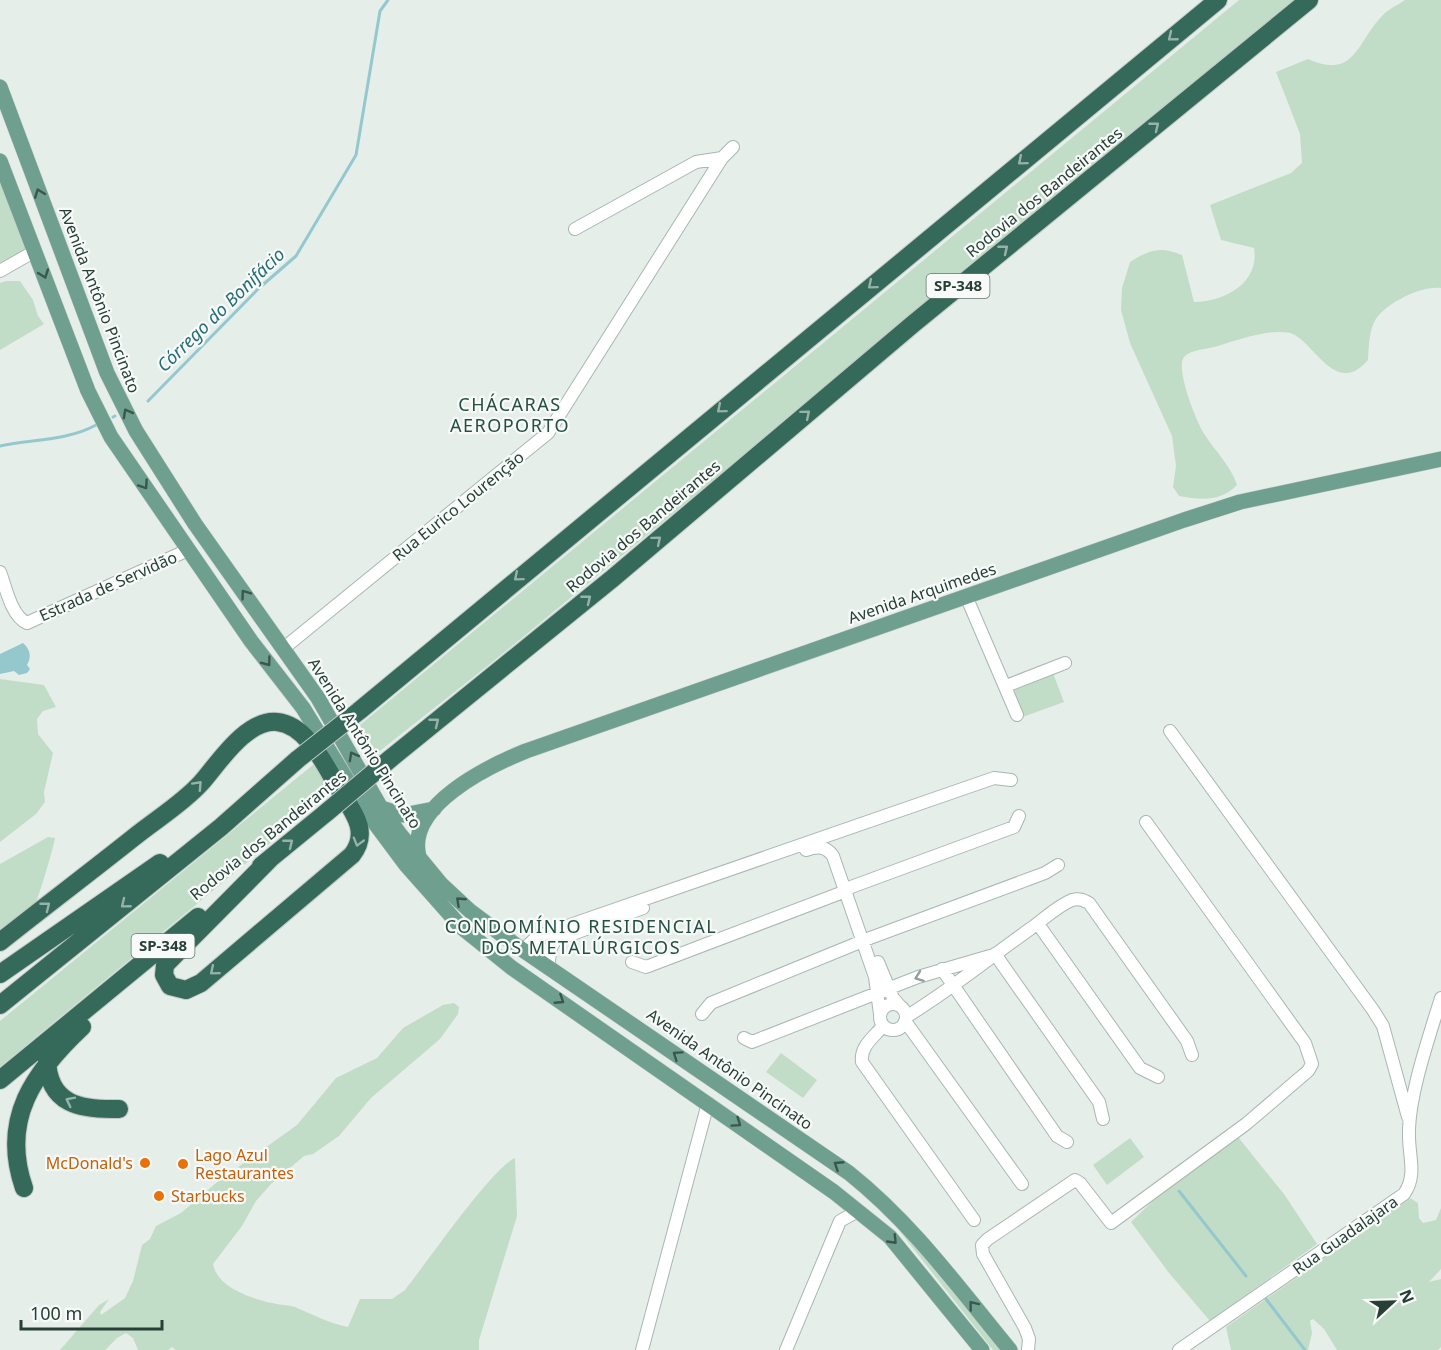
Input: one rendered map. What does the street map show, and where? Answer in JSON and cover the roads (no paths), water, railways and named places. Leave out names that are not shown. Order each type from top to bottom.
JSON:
[{"type":"highway","points":[[0,1005],[221,827],[298,759],[1218,0]]},
{"type":"highway","name":"Rodovia dos Bandeirantes","points":[[0,1080],[613,578],[922,316],[1309,0]]},
{"type":"highway","points":[[1274,28],[1319,0]]},
{"type":"highway","points":[[0,942],[189,794],[244,736],[266,723],[277,722],[296,730],[315,750],[355,813],[360,826],[360,839],[352,855],[201,982],[186,990],[170,986],[164,975],[165,965],[270,859]]},
{"type":"highway","points":[[0,975],[176,852],[221,827]]},
{"type":"highway","points":[[24,1188],[13,1168],[10,1133],[15,1110],[24,1089],[47,1059],[108,1003],[131,972]]},
{"type":"highway","points":[[47,1059],[51,1083],[65,1100],[88,1108],[119,1109]]},
{"type":"main road","name":"Avenida Antônio Pincinato","points":[[0,87],[107,373],[136,431],[195,524],[284,648],[350,751],[381,807],[420,861],[470,911],[523,950],[819,1153],[883,1200],[934,1255],[1010,1350]]},
{"type":"main road","name":"Avenida Antônio Pincinato","points":[[0,160],[88,391],[111,437],[251,641],[303,708],[368,814],[406,865],[461,927],[533,982],[787,1158],[890,1237],[982,1350]]},
{"type":"main road","points":[[35,251],[46,242],[51,224]]},
{"type":"main road","points":[[123,453],[130,446],[138,449],[165,489],[179,499]]},
{"type":"main road","name":"Avenida Arquimedes","points":[[420,861],[417,842],[434,809],[458,787],[485,768],[518,754],[1240,502],[1441,459]]},
{"type":"main road","points":[[188,549],[194,541],[195,524]]},
{"type":"main road","points":[[381,807],[403,815],[434,809]]},
{"type":"main road","points":[[523,950],[524,964],[533,982]]},
{"type":"main road","points":[[787,1158],[803,1163],[811,1162],[819,1153]]},
{"type":"main road","points":[[858,1211],[883,1200]]},
{"type":"street","name":"Rua Eurico Lourenção","points":[[284,648],[548,433],[722,158],[733,147]]},
{"type":"street","points":[[575,229],[696,162],[722,158]]},
{"type":"street","points":[[0,271],[35,251]]},
{"type":"street","name":"Estrada de Servidão","points":[[0,572],[15,610],[21,620],[27,622],[188,549]]},
{"type":"street","points":[[966,596],[1017,715]]},
{"type":"street","points":[[1006,686],[1065,663]]},
{"type":"street","points":[[1170,731],[1383,1026],[1408,1119]]},
{"type":"street","points":[[523,950],[537,937],[831,834],[994,778],[1011,780]]},
{"type":"street","points":[[632,962],[646,967],[1014,827],[1019,816]]},
{"type":"street","points":[[1028,1350],[1029,1339],[1025,1328],[983,1254],[982,1245],[1075,1180],[1080,1183],[1111,1223],[1264,1110],[1312,1064],[1305,1043],[1146,822]]},
{"type":"street","points":[[831,834],[867,940],[888,989],[1022,1184]]},
{"type":"street","points":[[548,967],[551,947],[556,940],[813,847],[829,849],[849,889]]},
{"type":"street","points":[[702,1014],[711,1003],[867,940],[1045,873],[1058,865]]},
{"type":"street","points":[[867,940],[882,1020],[896,1029],[904,1015],[953,988],[992,955],[1072,900],[1081,899],[1089,903],[1187,1041],[1192,1055]]},
{"type":"street","points":[[1038,924],[1140,1068],[1158,1077]]},
{"type":"street","points":[[744,1038],[752,1042],[942,969],[992,955]]},
{"type":"street","points":[[992,955],[1099,1102],[1103,1119]]},
{"type":"street","points":[[942,969],[1057,1136],[1067,1142]]},
{"type":"street","name":"Rua Guadalajara","points":[[1179,1350],[1404,1194],[1410,1185],[1412,1167],[1408,1119],[1441,998]]},
{"type":"street","points":[[904,1015],[888,1004],[882,1020],[864,1046],[861,1053],[862,1062],[974,1220]]},
{"type":"street","points":[[642,1350],[708,1103]]},
{"type":"street","points":[[786,1350],[840,1221],[858,1211]]},
{"type":"water","points":[[23,643],[29,653],[27,665],[30,669],[27,673],[19,675],[14,671],[0,674],[0,654]]},
{"type":"waterway","name":"Córrego do Bonifácio","points":[[148,401],[258,289],[296,256],[356,155],[380,11],[388,0]]},
{"type":"waterway","name":"Córrego do Bonifácio","points":[[0,446],[61,437],[96,425]]},
{"type":"waterway","points":[[1179,1191],[1246,1276]]},
{"type":"waterway","points":[[1266,1299],[1305,1350]]},
{"type":"place","name":"McDonald's","points":[[145,1163]]},
{"type":"place","name":"Lago Azul Restaurantes","points":[[183,1164]]},
{"type":"place","name":"Starbucks","points":[[159,1196]]},
{"type":"district","name":"CHÁCARAS AEROPORTO","points":[[510,415]]},
{"type":"district","name":"CONDOMÍNIO RESIDENCIAL DOS METALÚRGICOS","points":[[581,937]]}]
